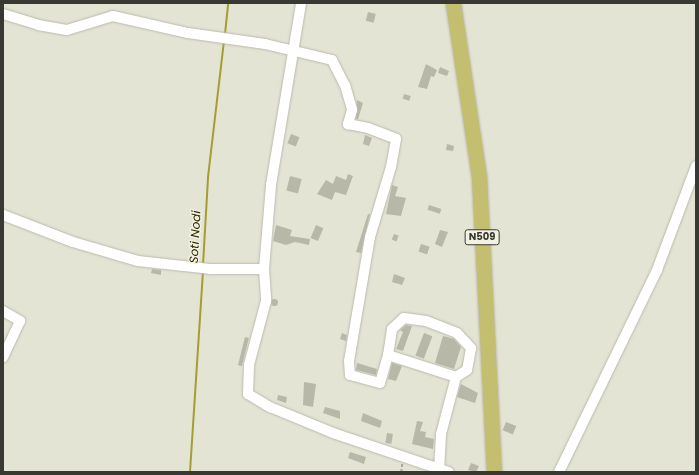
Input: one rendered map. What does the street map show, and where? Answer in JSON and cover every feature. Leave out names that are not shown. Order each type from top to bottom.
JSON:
[{"type":"highway","name":"N509","points":[[453,3],[479,177],[494,472]]},
{"type":"lane","points":[[301,3],[271,186],[264,269],[266,301],[249,365],[248,394],[270,407],[333,433],[448,472]]},
{"type":"lane","points":[[3,14],[38,25],[67,30],[113,16],[188,33],[294,50],[332,60],[345,85],[352,110],[348,124],[396,139],[391,167],[370,237],[350,360],[350,375],[380,383],[388,354],[392,330],[404,318],[426,321],[457,332],[471,348],[467,370],[456,378],[441,434],[439,468]]},
{"type":"lane","points":[[559,472],[657,270],[696,166]]},
{"type":"lane","points":[[3,215],[73,242],[138,261],[210,269],[264,269]]},
{"type":"lane","points":[[3,311],[20,321],[3,357]]},
{"type":"lane","points":[[388,354],[456,378]]},
{"type":"building","points":[[368,12],[376,14],[374,23],[366,21]]},
{"type":"building","points":[[426,64],[437,70],[434,77],[431,76],[427,89],[418,87]]},
{"type":"building","points":[[440,67],[449,71],[447,76],[438,73]]},
{"type":"building","points":[[404,94],[411,96],[409,101],[403,99]]},
{"type":"building","points":[[357,100],[363,103],[358,119],[356,119]]},
{"type":"building","points":[[291,134],[299,137],[296,147],[287,143]]},
{"type":"building","points":[[365,135],[372,138],[369,146],[363,144]]},
{"type":"building","points":[[447,144],[454,146],[453,151],[446,150]]},
{"type":"building","points":[[348,174],[353,176],[346,195],[335,192],[332,200],[317,194],[326,180],[333,184],[336,176],[346,180]]},
{"type":"building","points":[[290,176],[302,179],[298,193],[286,191]]},
{"type":"building","points":[[392,185],[398,187],[395,196],[406,198],[401,216],[386,214]]},
{"type":"building","points":[[429,205],[441,209],[440,214],[427,210]]},
{"type":"building","points":[[368,214],[370,214],[361,253],[356,252]]},
{"type":"building","points":[[276,225],[292,230],[290,236],[310,239],[309,245],[295,242],[286,245],[273,241]]},
{"type":"building","points":[[316,225],[323,228],[318,241],[311,238]]},
{"type":"building","points":[[440,230],[448,232],[442,247],[435,244]]},
{"type":"building","points":[[394,234],[399,236],[396,241],[392,240]]},
{"type":"building","points":[[421,244],[430,247],[427,254],[419,252]]},
{"type":"building","points":[[152,269],[161,270],[161,275],[151,273]]},
{"type":"building","points":[[394,274],[405,278],[402,285],[392,282]]},
{"type":"building","points":[[274,299],[277,302],[274,305],[271,302]]},
{"type":"building","points":[[406,325],[412,326],[403,351],[396,349],[403,332],[400,330]]},
{"type":"building","points":[[342,333],[347,335],[346,341],[340,339]]},
{"type":"building","points":[[424,333],[432,336],[424,359],[415,355]]},
{"type":"building","points":[[443,336],[454,339],[461,347],[454,369],[435,363]]},
{"type":"building","points":[[245,337],[249,338],[242,366],[238,365]]},
{"type":"building","points":[[357,363],[377,369],[376,375],[356,370]]},
{"type":"building","points":[[392,363],[402,366],[396,381],[388,379]]},
{"type":"building","points":[[304,382],[316,384],[313,407],[303,405]]},
{"type":"building","points":[[461,384],[478,393],[475,403],[457,397]]},
{"type":"building","points":[[278,395],[287,397],[286,403],[277,400]]},
{"type":"building","points":[[325,407],[340,411],[340,419],[323,413]]},
{"type":"building","points":[[363,413],[382,421],[380,428],[361,421]]},
{"type":"building","points":[[417,421],[423,422],[420,431],[426,432],[425,437],[434,439],[433,449],[412,444]]},
{"type":"building","points":[[506,422],[516,426],[513,434],[503,430]]},
{"type":"building","points":[[387,433],[393,434],[391,444],[385,443]]},
{"type":"building","points":[[350,452],[366,457],[364,464],[348,458]]},
{"type":"building","points":[[471,463],[479,466],[476,472],[468,470]]},
{"type":"waterway","name":"Soti Nodi","points":[[225,34],[228,3]]},
{"type":"waterway","name":"Soti Nodi","points":[[203,265],[208,177],[224,41]]},
{"type":"waterway","name":"Soti Nodi","points":[[190,472],[203,272]]}]
